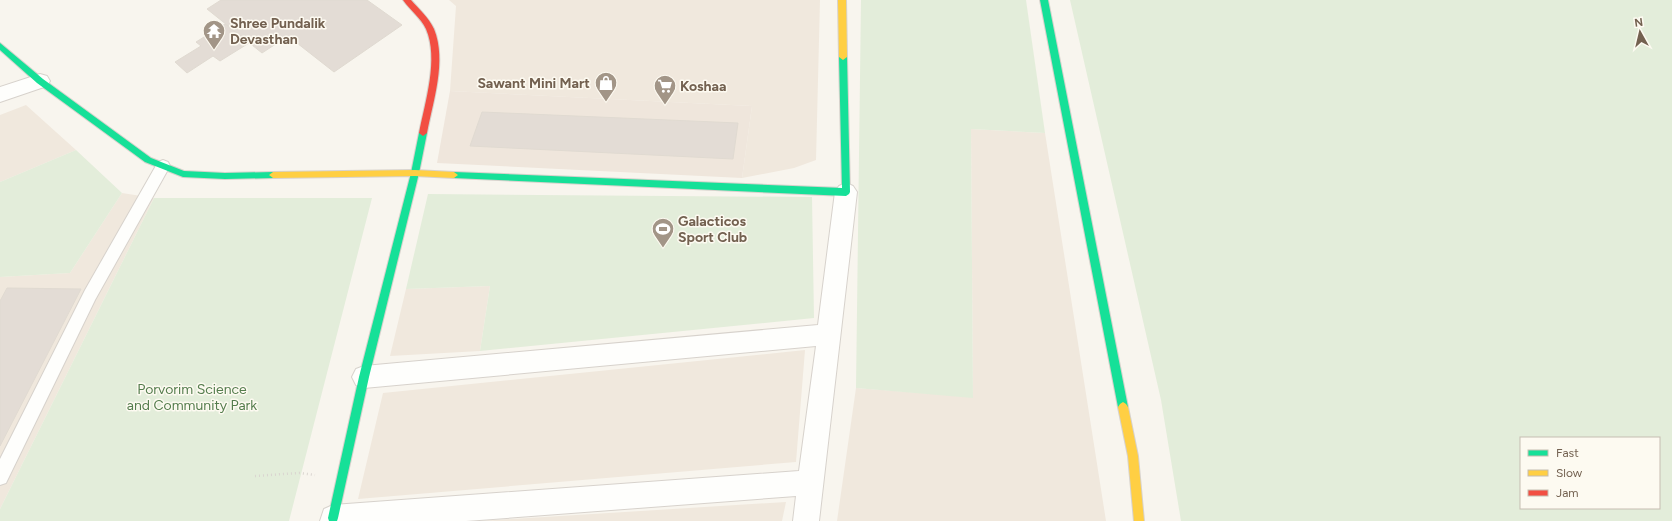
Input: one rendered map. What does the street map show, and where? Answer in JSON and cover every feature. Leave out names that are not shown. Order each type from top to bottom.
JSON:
[{"type":"street","points":[[407,0],[430,29],[435,51],[434,75],[415,174],[364,377],[333,520],[811,483]]},
{"type":"street","points":[[806,521],[846,192],[842,0]]},
{"type":"street","points":[[1044,0],[1133,456],[1139,521]]},
{"type":"street","points":[[0,46],[40,81],[148,160],[183,174],[224,176],[415,174],[707,184],[846,192]]},
{"type":"street","points":[[0,95],[40,81]]},
{"type":"street","points":[[364,377],[829,334]]},
{"type":"lane","points":[[0,477],[90,295],[163,166]]},
{"type":"path","points":[[255,476],[300,473],[342,477]]},
{"type":"shaded area","points":[[449,0],[820,0],[816,160],[794,168],[742,178],[752,106],[450,91],[456,6]]},
{"type":"shaded area","points":[[450,91],[752,106],[742,178],[437,163]]},
{"type":"shaded area","points":[[26,105],[76,150],[0,182],[0,115]]},
{"type":"shaded area","points":[[971,129],[1045,133],[1106,521],[837,521],[856,388],[973,397]]},
{"type":"shaded area","points":[[122,193],[154,198],[0,509],[0,277],[70,273]]},
{"type":"shaded area","points":[[490,286],[480,351],[390,356],[406,289]]},
{"type":"shaded area","points":[[805,350],[796,462],[358,499],[383,393]]},
{"type":"shaded area","points":[[786,502],[782,521],[479,521]]},
{"type":"green space","points":[[861,0],[1026,0],[1045,133],[971,129],[973,398],[856,388]]},
{"type":"green space","points":[[1070,0],[1672,0],[1672,521],[1181,521],[1161,400]]},
{"type":"green space","points":[[76,150],[122,193],[70,273],[0,277],[0,182]]},
{"type":"green space","points":[[428,194],[812,197],[814,318],[480,351],[490,286],[406,289]]},
{"type":"green space","name":"Porvorim Science and Community Park","points":[[154,198],[372,198],[289,521],[0,521],[0,509]]},
{"type":"building","points":[[221,0],[367,0],[402,25],[334,72],[288,36],[262,53],[207,9]]},
{"type":"building","name":"Shree Pundalik Devasthan","points":[[225,24],[249,43],[220,61],[213,56],[187,73],[175,62],[201,46],[196,42]]},
{"type":"building","points":[[482,112],[738,123],[733,159],[470,146]]},
{"type":"building","points":[[7,288],[81,289],[0,446],[0,301]]},
{"type":"traffic: fast","points":[[1044,0],[1123,407]]},
{"type":"traffic: fast","points":[[0,46],[40,81],[148,160],[183,174],[225,176],[273,175]]},
{"type":"traffic: fast","points":[[454,175],[846,192],[843,57]]},
{"type":"traffic: fast","points":[[333,518],[364,377],[415,173],[423,133]]},
{"type":"traffic: slow","points":[[842,0],[843,57]]},
{"type":"traffic: slow","points":[[273,175],[415,173],[454,175]]},
{"type":"traffic: slow","points":[[1123,407],[1133,456],[1139,521]]},
{"type":"traffic: jam","points":[[407,0],[428,25],[434,41],[435,67],[423,133]]},
{"type":"place","name":"Shree Pundalik Devasthan","points":[[214,50]]},
{"type":"place","name":"Sawant Mini Mart","points":[[606,102]]},
{"type":"place","name":"Koshaa","points":[[665,106]]},
{"type":"place","name":"Galacticos Sport Club","points":[[663,248]]}]
